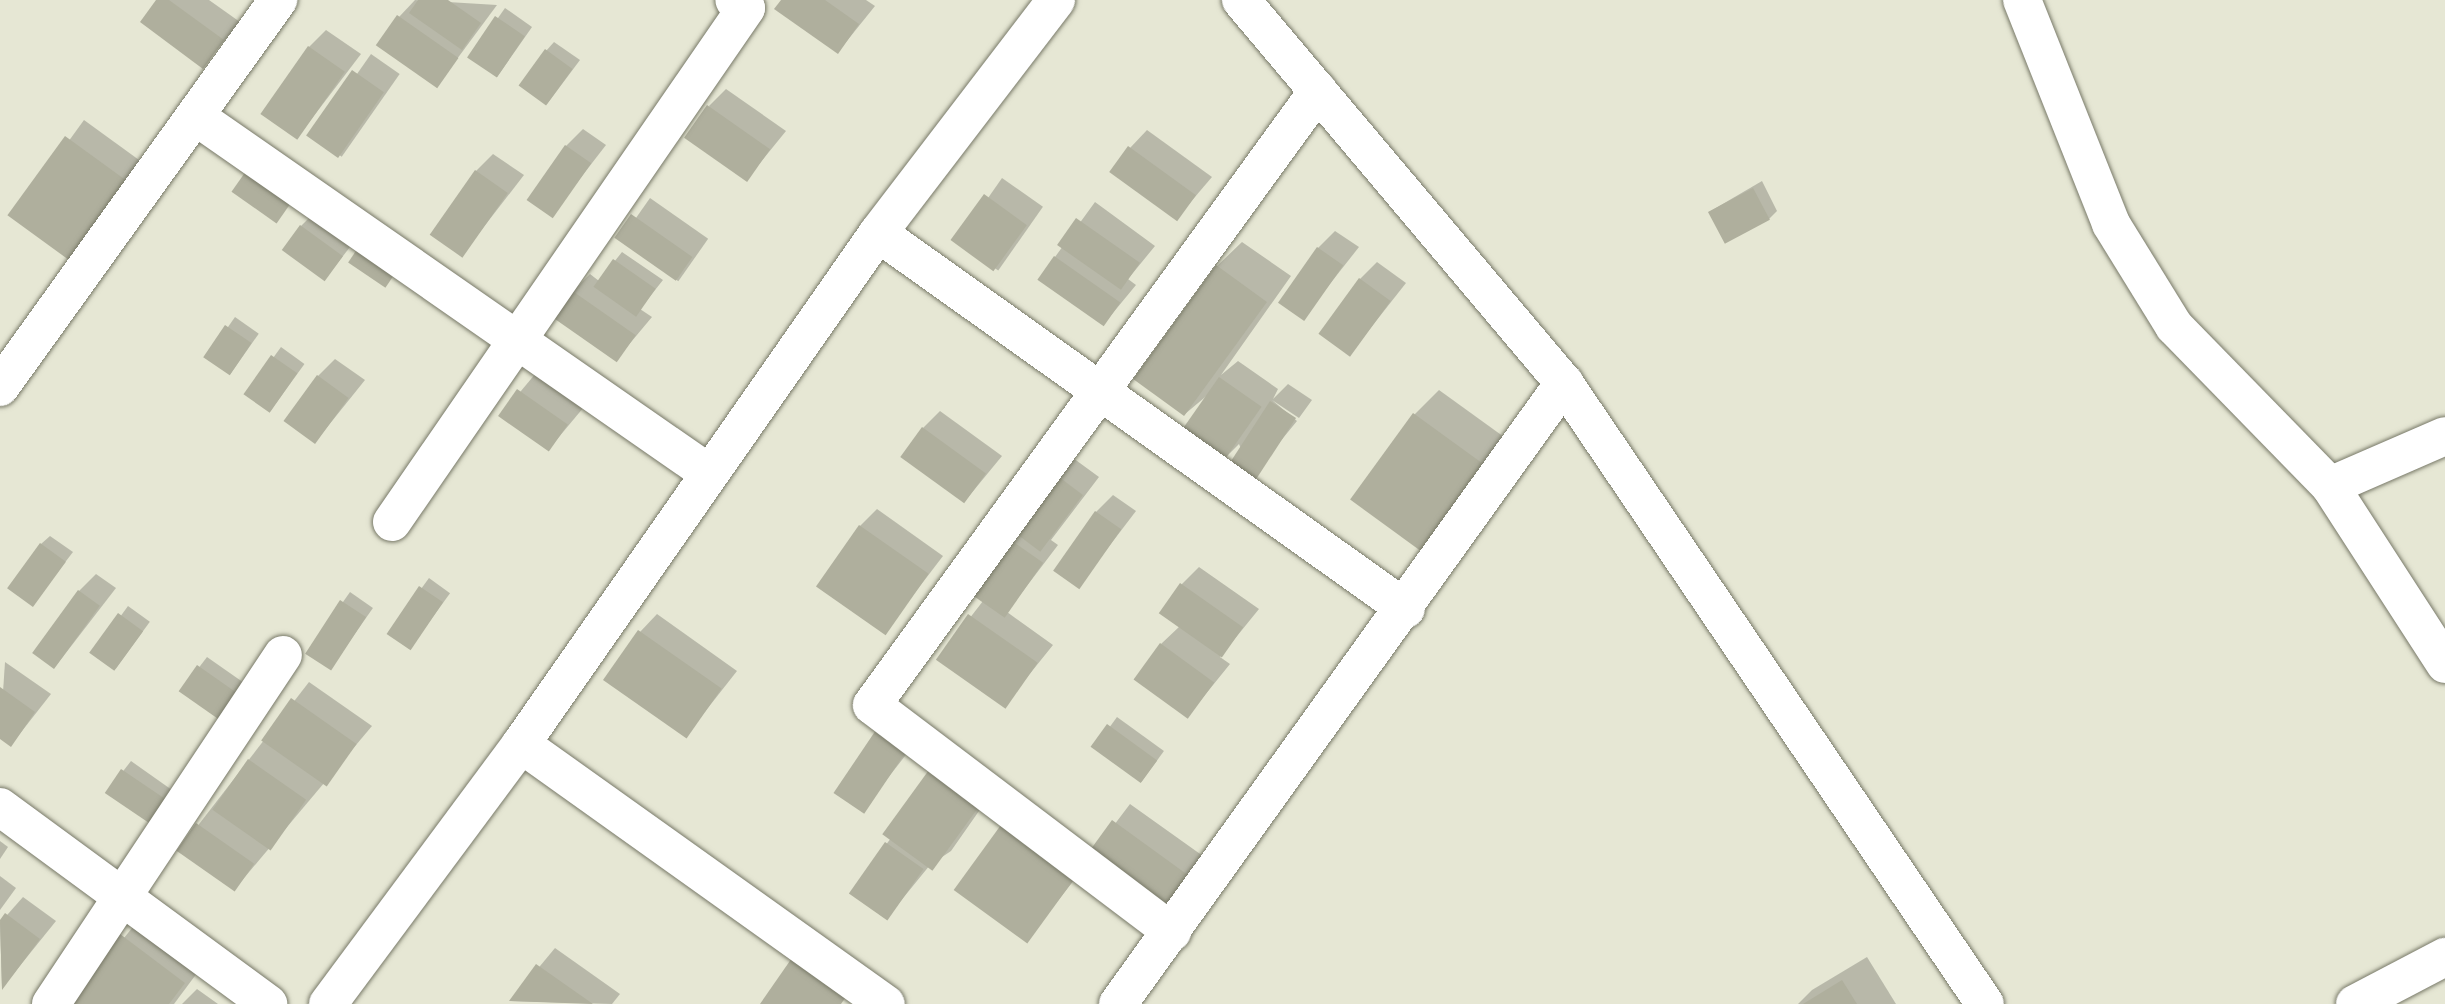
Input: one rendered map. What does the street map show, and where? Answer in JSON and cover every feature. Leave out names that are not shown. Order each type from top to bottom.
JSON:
[{"type":"street","points":[[4,372],[278,0]]},
{"type":"street","points":[[392,522],[524,339],[746,8],[734,0]]},
{"type":"street","points":[[328,1004],[521,744],[707,472],[878,233],[1056,0]]},
{"type":"street","points":[[1241,0],[1564,383],[1985,1004]]},
{"type":"street","points":[[2022,0],[2111,224],[2174,327],[2330,486],[2445,664]]},
{"type":"street","points":[[1172,932],[873,705],[1096,389],[1318,91]]},
{"type":"street","points":[[195,116],[524,339],[707,472]]},
{"type":"street","points":[[878,233],[1406,609]]},
{"type":"street","points":[[1118,1004],[1406,609],[1564,383]]},
{"type":"street","points":[[2330,486],[2445,436]]},
{"type":"street","points":[[51,1004],[126,895],[283,655]]},
{"type":"street","points":[[521,744],[886,1004]]},
{"type":"street","points":[[0,807],[126,895],[268,1004]]},
{"type":"street","points":[[2355,1004],[2445,957]]},
{"type":"building","points":[[156,0],[169,0],[224,40],[203,69],[140,22]]},
{"type":"building","points":[[418,0],[448,0],[481,23],[462,50],[409,13]]},
{"type":"building","points":[[781,0],[825,0],[859,24],[838,54],[774,9]]},
{"type":"building","points":[[397,15],[458,58],[437,88],[376,45]]},
{"type":"building","points":[[495,16],[525,36],[497,78],[467,57]]},
{"type":"building","points":[[308,46],[345,72],[297,140],[260,114]]},
{"type":"building","points":[[545,49],[573,69],[546,105],[519,85]]},
{"type":"building","points":[[352,70],[384,92],[338,158],[306,136]]},
{"type":"building","points":[[707,105],[770,149],[747,182],[684,138]]},
{"type":"building","points":[[65,136],[130,183],[72,262],[7,215]]},
{"type":"building","points":[[565,145],[591,163],[553,218],[527,200]]},
{"type":"building","points":[[1128,146],[1196,195],[1177,221],[1109,172]]},
{"type":"building","points":[[251,164],[296,196],[277,223],[231,192]]},
{"type":"building","points":[[475,170],[508,193],[462,258],[430,235]]},
{"type":"building","points":[[1753,188],[1770,220],[1725,244],[1708,212]]},
{"type":"building","points":[[984,194],[1027,225],[993,271],[950,240]]},
{"type":"building","points":[[631,214],[692,257],[676,281],[614,238]]},
{"type":"building","points":[[1076,218],[1140,263],[1121,290],[1057,245]]},
{"type":"building","points":[[300,225],[343,256],[325,281],[282,250]]},
{"type":"building","points":[[366,236],[403,261],[385,288],[348,263]]},
{"type":"building","points":[[1317,247],[1343,265],[1304,321],[1278,303]]},
{"type":"building","points":[[1054,256],[1120,302],[1104,326],[1037,280]]},
{"type":"building","points":[[613,259],[656,289],[636,317],[593,287]]},
{"type":"building","points":[[1216,265],[1267,302],[1184,416],[1133,379]]},
{"type":"building","points":[[1359,278],[1391,301],[1350,357],[1318,334]]},
{"type":"building","points":[[571,290],[636,335],[617,362],[552,317]]},
{"type":"building","points":[[225,325],[252,343],[230,375],[203,357]]},
{"type":"building","points":[[271,355],[297,373],[270,413],[243,394]]},
{"type":"building","points":[[317,375],[349,398],[315,444],[283,421]]},
{"type":"building","points":[[1219,377],[1262,407],[1224,460],[1182,430]]},
{"type":"building","points":[[517,389],[568,425],[549,452],[498,416]]},
{"type":"building","points":[[1270,401],[1296,418],[1256,479],[1230,462]]},
{"type":"building","points":[[1413,413],[1487,467],[1425,554],[1350,500]]},
{"type":"building","points":[[922,427],[986,473],[964,503],[900,457]]},
{"type":"building","points":[[1055,474],[1083,495],[1040,552],[1012,531]]},
{"type":"building","points":[[1095,511],[1121,529],[1079,589],[1053,571]]},
{"type":"building","points":[[859,525],[929,574],[886,635],[816,586]]},
{"type":"building","points":[[1012,541],[1043,563],[1005,618],[974,596]]},
{"type":"building","points":[[40,543],[66,562],[33,607],[7,588]]},
{"type":"building","points":[[1180,583],[1243,627],[1222,657],[1159,613]]},
{"type":"building","points":[[419,586],[443,602],[411,650],[387,634]]},
{"type":"building","points":[[78,590],[100,606],[54,669],[32,653]]},
{"type":"building","points":[[340,600],[366,617],[331,671],[305,654]]},
{"type":"building","points":[[118,613],[143,631],[114,671],[89,653]]},
{"type":"building","points":[[968,614],[1038,663],[1006,709],[936,660]]},
{"type":"building","points":[[638,630],[722,689],[687,738],[603,680]]},
{"type":"building","points":[[1160,643],[1214,682],[1188,719],[1134,679]]},
{"type":"building","points":[[197,665],[239,694],[220,720],[179,691]]},
{"type":"building","points":[[0,687],[35,712],[11,747],[0,739]]},
{"type":"building","points":[[291,698],[357,744],[327,786],[261,741]]},
{"type":"building","points":[[1107,724],[1157,760],[1141,783],[1091,747]]},
{"type":"building","points":[[876,730],[907,751],[864,814],[834,793]]},
{"type":"building","points":[[248,759],[306,800],[271,851],[212,810]]},
{"type":"building","points":[[934,763],[984,799],[932,871],[882,834]]},
{"type":"building","points":[[121,769],[165,799],[149,823],[105,793]]},
{"type":"building","points":[[1006,818],[1080,871],[1027,943],[954,890]]},
{"type":"building","points":[[1112,820],[1194,879],[1170,913],[1088,853]]},
{"type":"building","points":[[196,823],[254,864],[235,892],[176,851]]},
{"type":"building","points":[[885,842],[924,869],[887,921],[849,894]]},
{"type":"building","points":[[5,913],[40,939],[2,990],[0,920]]},
{"type":"building","points":[[120,934],[185,983],[169,1004],[68,1004]]},
{"type":"building","points":[[794,955],[848,994],[841,1004],[760,1004]]},
{"type":"building","points":[[536,964],[593,1004],[509,1001]]},
{"type":"building","points":[[1842,980],[1857,1004],[1803,1004]]}]
